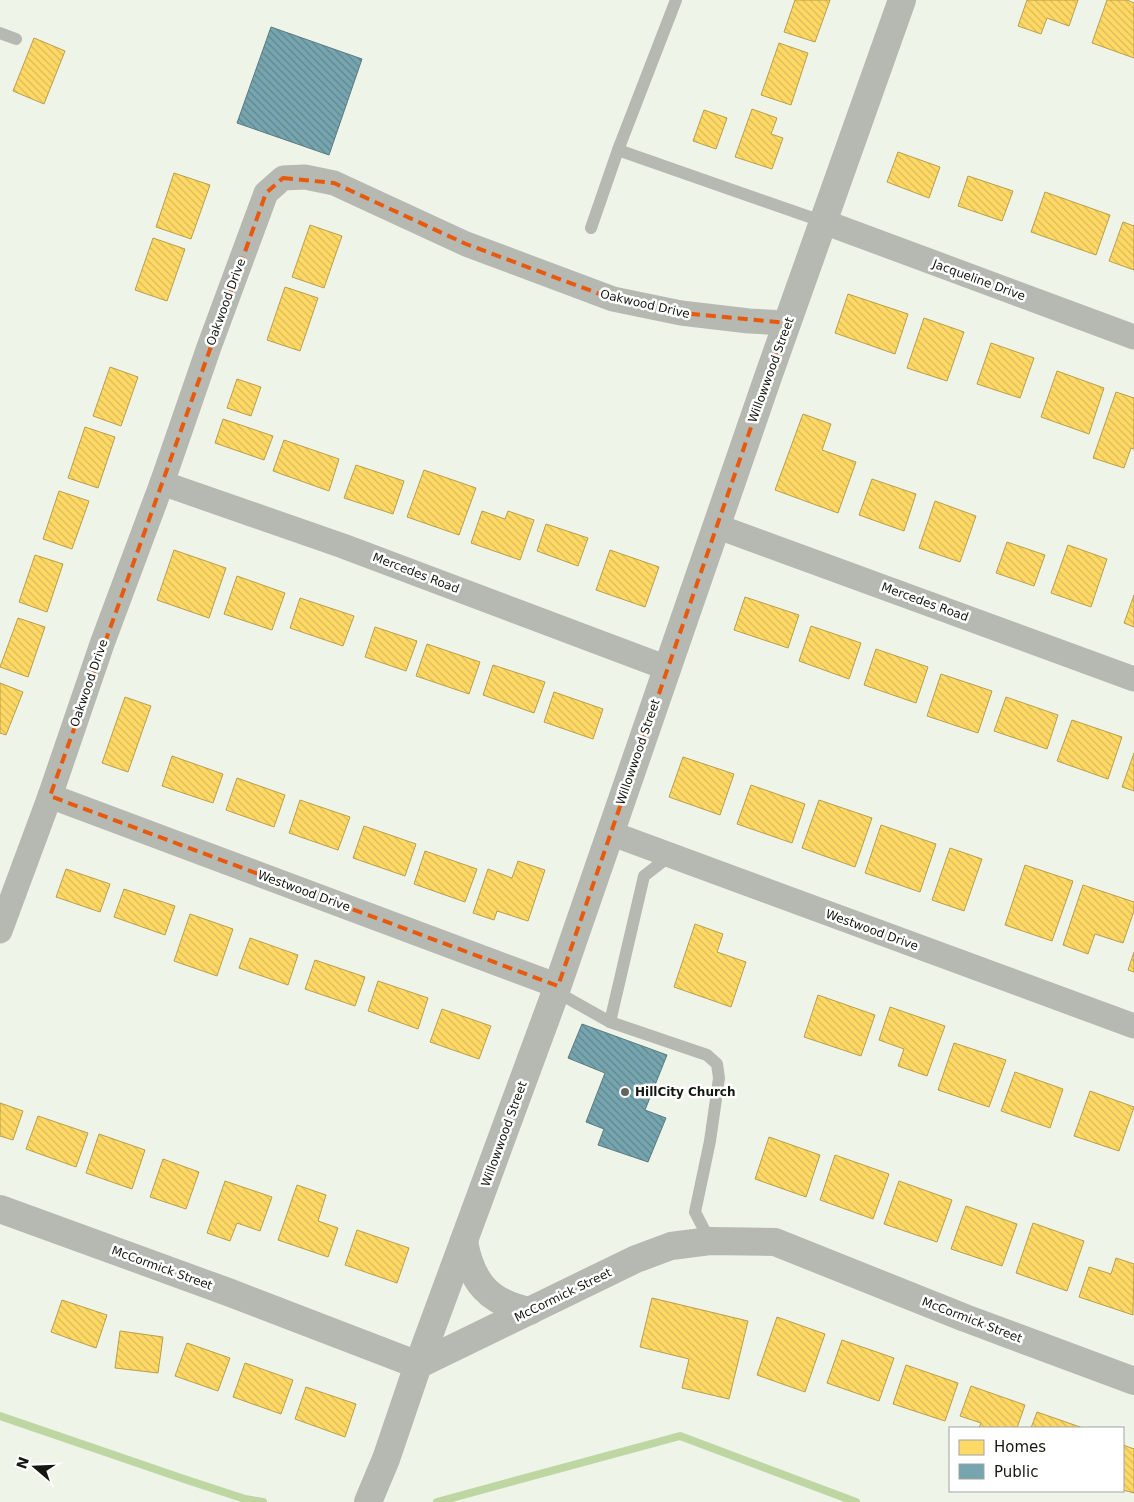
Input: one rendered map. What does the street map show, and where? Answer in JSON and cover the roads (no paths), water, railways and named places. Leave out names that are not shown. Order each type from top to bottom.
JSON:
[{"type":"street","name":"Willowwood Street","points":[[368,1502],[386,1459],[418,1365],[555,994],[716,526],[902,0]]},
{"type":"street","name":"Oakwood Drive","points":[[0,931],[266,193],[283,178],[305,177],[334,183],[466,244],[613,299],[680,313],[787,324]]},
{"type":"street","name":"Jacqueline Drive","points":[[824,222],[1134,337]]},
{"type":"street","name":"Mercedes Road","points":[[162,483],[343,546],[667,668]]},
{"type":"street","name":"Mercedes Road","points":[[716,526],[1134,679]]},
{"type":"street","name":"Westwood Drive","points":[[50,796],[555,994]]},
{"type":"street","name":"Westwood Drive","points":[[610,833],[1134,1026]]},
{"type":"street","name":"McCormick Street","points":[[0,1209],[228,1292],[418,1365],[636,1259],[662,1249],[671,1246],[710,1242],[776,1242],[965,1318],[1134,1381]]},
{"type":"street","points":[[464,1241],[472,1272],[481,1286],[503,1303],[530,1311]]},
{"type":"lane","points":[[591,228],[618,150],[676,0]]},
{"type":"lane","points":[[0,34],[16,40]]},
{"type":"lane","points":[[618,150],[824,222]]},
{"type":"lane","points":[[610,1022],[644,876],[670,856]]},
{"type":"lane","points":[[555,994],[562,995],[610,1022],[707,1055],[717,1064],[719,1078],[696,1212],[710,1242]]},
{"type":"waterway","points":[[0,1416],[245,1499],[263,1502]]},
{"type":"waterway","points":[[437,1502],[680,1436],[856,1502]]},
{"type":"place","name":"HillCity Church","points":[[625,1092]]}]
